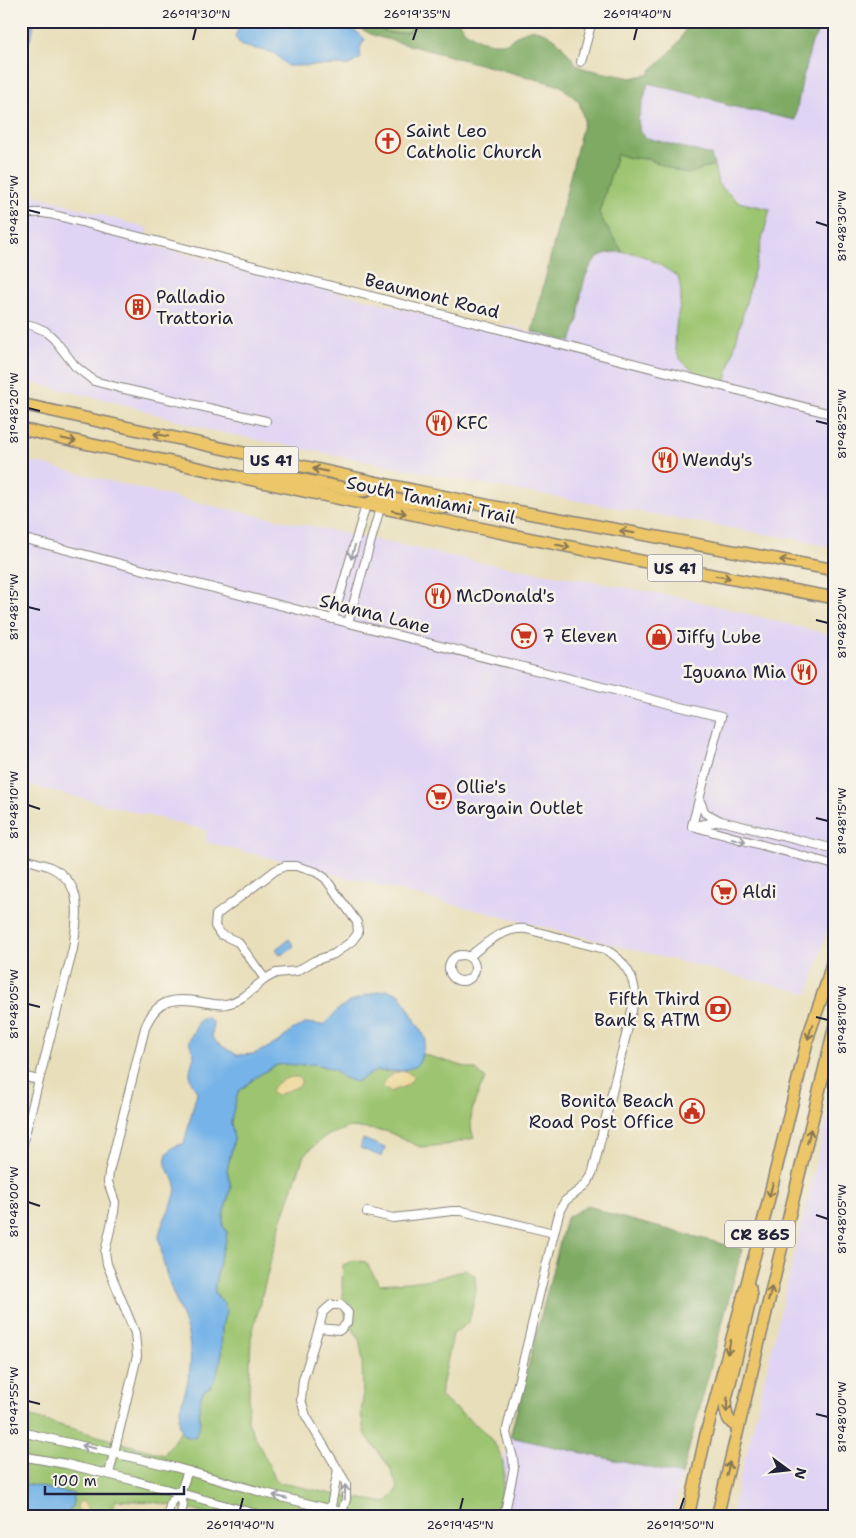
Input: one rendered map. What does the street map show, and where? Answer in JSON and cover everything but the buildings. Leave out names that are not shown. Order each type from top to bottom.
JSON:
[{"type":"main road","name":"South Tamiami Trail","points":[[21,404],[379,484],[835,570]]},
{"type":"main road","name":"South Tamiami Trail","points":[[21,429],[380,508],[594,552],[835,598]]},
{"type":"main road","points":[[233,476],[293,478],[358,491],[366,491],[379,484]]},
{"type":"main road","points":[[366,505],[384,498],[441,507],[495,507]]},
{"type":"main road","name":"CR 865","points":[[688,1517],[706,1434],[750,1272],[809,1034],[831,986],[835,952]]},
{"type":"main road","name":"CR 865","points":[[717,1517],[835,1025]]},
{"type":"main road","points":[[738,1427],[732,1425],[728,1419],[725,1403],[751,1297],[750,1272]]},
{"type":"street","points":[[581,62],[592,21]]},
{"type":"street","name":"Beaumont Road","points":[[21,215],[39,212],[58,216],[835,415]]},
{"type":"street","points":[[21,323],[45,331],[54,339],[75,366],[94,381],[266,421]]},
{"type":"street","points":[[333,619],[366,505]]},
{"type":"street","points":[[348,623],[380,508]]},
{"type":"street","name":"Shanna Lane","points":[[21,538],[721,717],[700,799]]},
{"type":"street","points":[[700,799],[705,813],[721,821],[835,849]]},
{"type":"street","points":[[692,826],[700,799]]},
{"type":"street","points":[[692,826],[721,821]]},
{"type":"street","points":[[692,826],[835,865]]},
{"type":"street","points":[[21,858],[48,867],[62,875],[72,886],[76,894],[77,906],[73,949],[21,1150]]},
{"type":"street","points":[[109,1474],[137,1356],[135,1333],[107,1264],[105,1252],[114,1212],[114,1202],[108,1182],[145,1028],[154,1010],[162,1004],[172,1000],[224,1005],[234,1002],[276,973],[297,971],[314,961],[334,954],[352,941],[358,933],[357,922],[325,878],[316,872],[296,866],[285,866],[276,870],[216,915],[215,926],[220,934],[238,942],[265,979]]},
{"type":"street","points":[[470,956],[486,943],[505,932],[515,928],[526,929],[614,953],[621,961],[636,988],[593,1171],[589,1180],[582,1188],[565,1201],[560,1210],[554,1233],[506,1432],[514,1458],[514,1468],[504,1517]]},
{"type":"street","points":[[21,1076],[39,1080]]},
{"type":"street","points":[[366,1212],[393,1218],[452,1211],[462,1212],[554,1233]]},
{"type":"street","points":[[319,1328],[303,1380],[301,1400],[306,1416],[346,1483],[346,1499],[342,1514]]},
{"type":"street","points":[[21,1432],[188,1471],[330,1513],[362,1517]]},
{"type":"street","points":[[21,1456],[109,1474],[267,1517]]},
{"type":"street","points":[[330,1513],[338,1469]]},
{"type":"street","points":[[167,1517],[171,1502],[180,1493],[188,1471]]},
{"type":"street","points":[[180,1493],[183,1505],[180,1517]]},
{"type":"shaded area","points":[[824,21],[835,21],[835,548],[471,482],[209,430],[123,404],[21,380],[21,191],[148,228],[147,244],[500,333],[503,324],[571,342],[577,322],[584,281],[598,257],[612,252],[640,255],[678,277],[682,292],[677,320],[689,365],[691,369],[710,379],[766,222],[718,184],[711,155],[647,138],[640,132],[638,120],[648,83],[723,102],[726,105],[795,119],[812,42]]},
{"type":"shaded area","points":[[21,459],[194,502],[490,564],[685,598],[835,636],[835,901],[809,994],[206,842],[206,830],[21,783]]},
{"type":"shaded area","points":[[835,1084],[835,1517],[730,1517],[757,1410]]},
{"type":"shaded area","points":[[510,1437],[682,1475],[672,1517],[495,1517],[505,1472],[503,1464]]},
{"type":"green space","points":[[345,21],[370,21],[381,30],[395,34],[410,31],[415,21],[458,21],[465,31],[479,40],[492,43],[507,43],[519,34],[532,29],[546,33],[558,41],[578,66],[631,78],[650,74],[651,70],[678,42],[686,29],[688,21],[824,21],[812,42],[795,120],[726,105],[723,102],[648,83],[638,120],[640,132],[647,138],[711,155],[714,165],[688,174],[648,159],[629,158],[617,154],[599,213],[623,252],[603,255],[592,264],[585,279],[578,320],[571,342],[532,332],[584,120],[579,102],[561,86],[375,36]]},
{"type":"green space","points":[[370,21],[415,21],[410,31],[398,33],[388,32]]},
{"type":"green space","points":[[617,154],[629,158],[648,159],[688,174],[714,165],[718,184],[738,202],[770,209],[725,384],[689,368],[679,357],[675,343],[681,298],[678,277],[645,257],[623,252],[599,213]]},
{"type":"green space","points":[[422,1054],[476,1070],[486,1079],[478,1093],[471,1116],[474,1138],[445,1145],[420,1147],[386,1131],[349,1127],[324,1137],[304,1155],[280,1225],[251,1338],[248,1422],[277,1482],[386,1503],[398,1489],[390,1468],[364,1432],[361,1413],[363,1398],[362,1357],[359,1338],[347,1321],[343,1306],[343,1265],[355,1260],[366,1262],[379,1284],[412,1282],[444,1276],[465,1269],[475,1276],[476,1291],[469,1322],[453,1334],[440,1396],[489,1437],[502,1458],[503,1481],[495,1517],[224,1517],[154,1502],[116,1500],[107,1517],[65,1517],[72,1507],[74,1494],[21,1483],[21,1414],[164,1455],[181,1430],[181,1432],[200,1422],[199,1405],[201,1397],[204,1390],[210,1387],[221,1358],[222,1326],[226,1311],[224,1304],[215,1292],[215,1284],[227,1232],[223,1226],[223,1216],[231,1187],[227,1170],[234,1139],[231,1123],[238,1092],[256,1077],[274,1066],[283,1064],[315,1064],[336,1071],[342,1077],[356,1082],[376,1071],[400,1071],[420,1061]]},
{"type":"green space","points":[[588,1205],[612,1215],[742,1249],[682,1475],[510,1437],[566,1218]]},
{"type":"sand","points":[[406,1071],[414,1077],[408,1085],[390,1092],[383,1087],[386,1079],[392,1074]]},
{"type":"sand","points":[[291,1077],[301,1079],[301,1084],[275,1096],[271,1091],[274,1085]]},
{"type":"sand","points":[[81,1501],[86,1504],[89,1517],[82,1517],[77,1508],[78,1503]]},
{"type":"water","points":[[21,21],[34,21],[31,38],[21,51]]},
{"type":"water","points":[[241,21],[330,21],[357,32],[365,39],[360,48],[361,58],[349,65],[287,66],[274,53],[242,46],[235,37]]},
{"type":"water","points":[[289,939],[294,946],[281,955],[276,949]]},
{"type":"water","points":[[387,990],[400,994],[426,1039],[420,1061],[415,1067],[400,1071],[376,1071],[356,1082],[342,1077],[336,1071],[315,1064],[283,1064],[274,1066],[256,1077],[238,1092],[231,1123],[234,1139],[227,1170],[231,1187],[223,1216],[223,1226],[227,1232],[215,1285],[215,1293],[224,1304],[226,1311],[222,1326],[221,1358],[215,1380],[210,1387],[204,1390],[201,1397],[199,1405],[200,1422],[195,1437],[186,1437],[182,1431],[179,1417],[189,1374],[189,1340],[165,1268],[159,1237],[176,1187],[166,1165],[166,1156],[171,1149],[184,1144],[197,1092],[190,1079],[194,1055],[189,1041],[199,1020],[206,1017],[213,1022],[212,1037],[217,1043],[237,1055],[254,1054],[280,1041],[292,1030],[307,1023],[322,1025],[339,1009],[349,1003],[369,994]]},
{"type":"water","points":[[363,1139],[385,1148],[382,1157],[360,1148]]},
{"type":"water","points":[[21,1483],[74,1494],[72,1507],[65,1517],[21,1517]]},
{"type":"place","name":"Saint Leo Catholic Church","points":[[388,141]]},
{"type":"place","name":"Palladio Trattoria","points":[[138,307]]},
{"type":"place","name":"KFC","points":[[439,423]]},
{"type":"place","name":"Wendy's","points":[[665,460]]},
{"type":"place","name":"McDonald's","points":[[438,596]]},
{"type":"place","name":"7 Eleven","points":[[524,636]]},
{"type":"place","name":"Jiffy Lube","points":[[659,637]]},
{"type":"place","name":"Iguana Mia","points":[[804,672]]},
{"type":"place","name":"Ollie's Bargain Outlet","points":[[439,797]]},
{"type":"place","name":"Aldi","points":[[724,892]]},
{"type":"place","name":"Fifth Third Bank & ATM","points":[[718,1009]]},
{"type":"place","name":"Bonita Beach Road Post Office","points":[[692,1111]]}]
